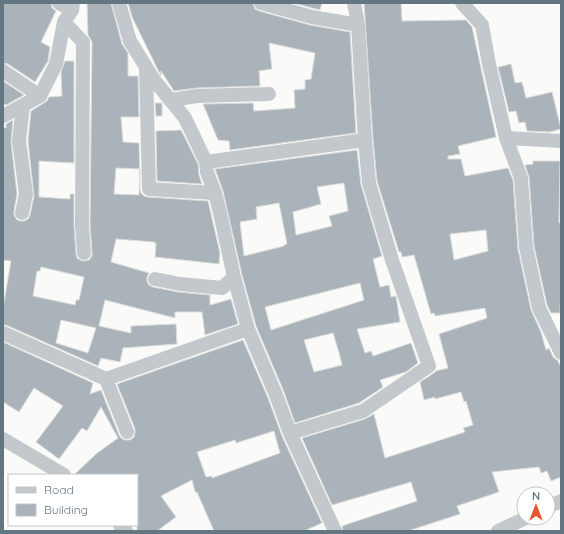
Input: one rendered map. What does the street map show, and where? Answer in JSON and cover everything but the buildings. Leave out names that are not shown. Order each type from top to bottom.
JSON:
[{"type":"street","points":[[59,3],[70,12],[82,42],[82,225],[84,253]]},
{"type":"street","points":[[119,3],[130,41],[154,80],[185,118],[206,162],[207,172],[214,193],[234,278],[248,329],[330,529]]},
{"type":"street","points":[[261,3],[312,17],[358,25]]},
{"type":"street","points":[[290,433],[363,411],[429,366],[392,260],[369,183],[358,25],[354,3]]},
{"type":"street","points":[[462,3],[482,25],[489,64],[506,138],[521,178],[526,247],[539,308],[561,353]]},
{"type":"street","points":[[3,116],[40,96],[56,64],[70,12]]},
{"type":"street","points":[[146,66],[149,189],[214,193]]},
{"type":"street","points":[[3,71],[40,96]]},
{"type":"street","points":[[171,100],[197,96],[269,94]]},
{"type":"street","points":[[22,213],[26,194],[19,141],[23,105]]},
{"type":"street","points":[[506,138],[561,141]]},
{"type":"street","points":[[206,162],[365,140]]},
{"type":"street","points":[[155,279],[180,284],[222,288],[234,278]]},
{"type":"street","points":[[3,333],[106,379],[248,329]]},
{"type":"street","points":[[106,379],[127,432]]},
{"type":"street","points":[[3,439],[62,474]]},
{"type":"street","points":[[498,531],[516,523]]}]
